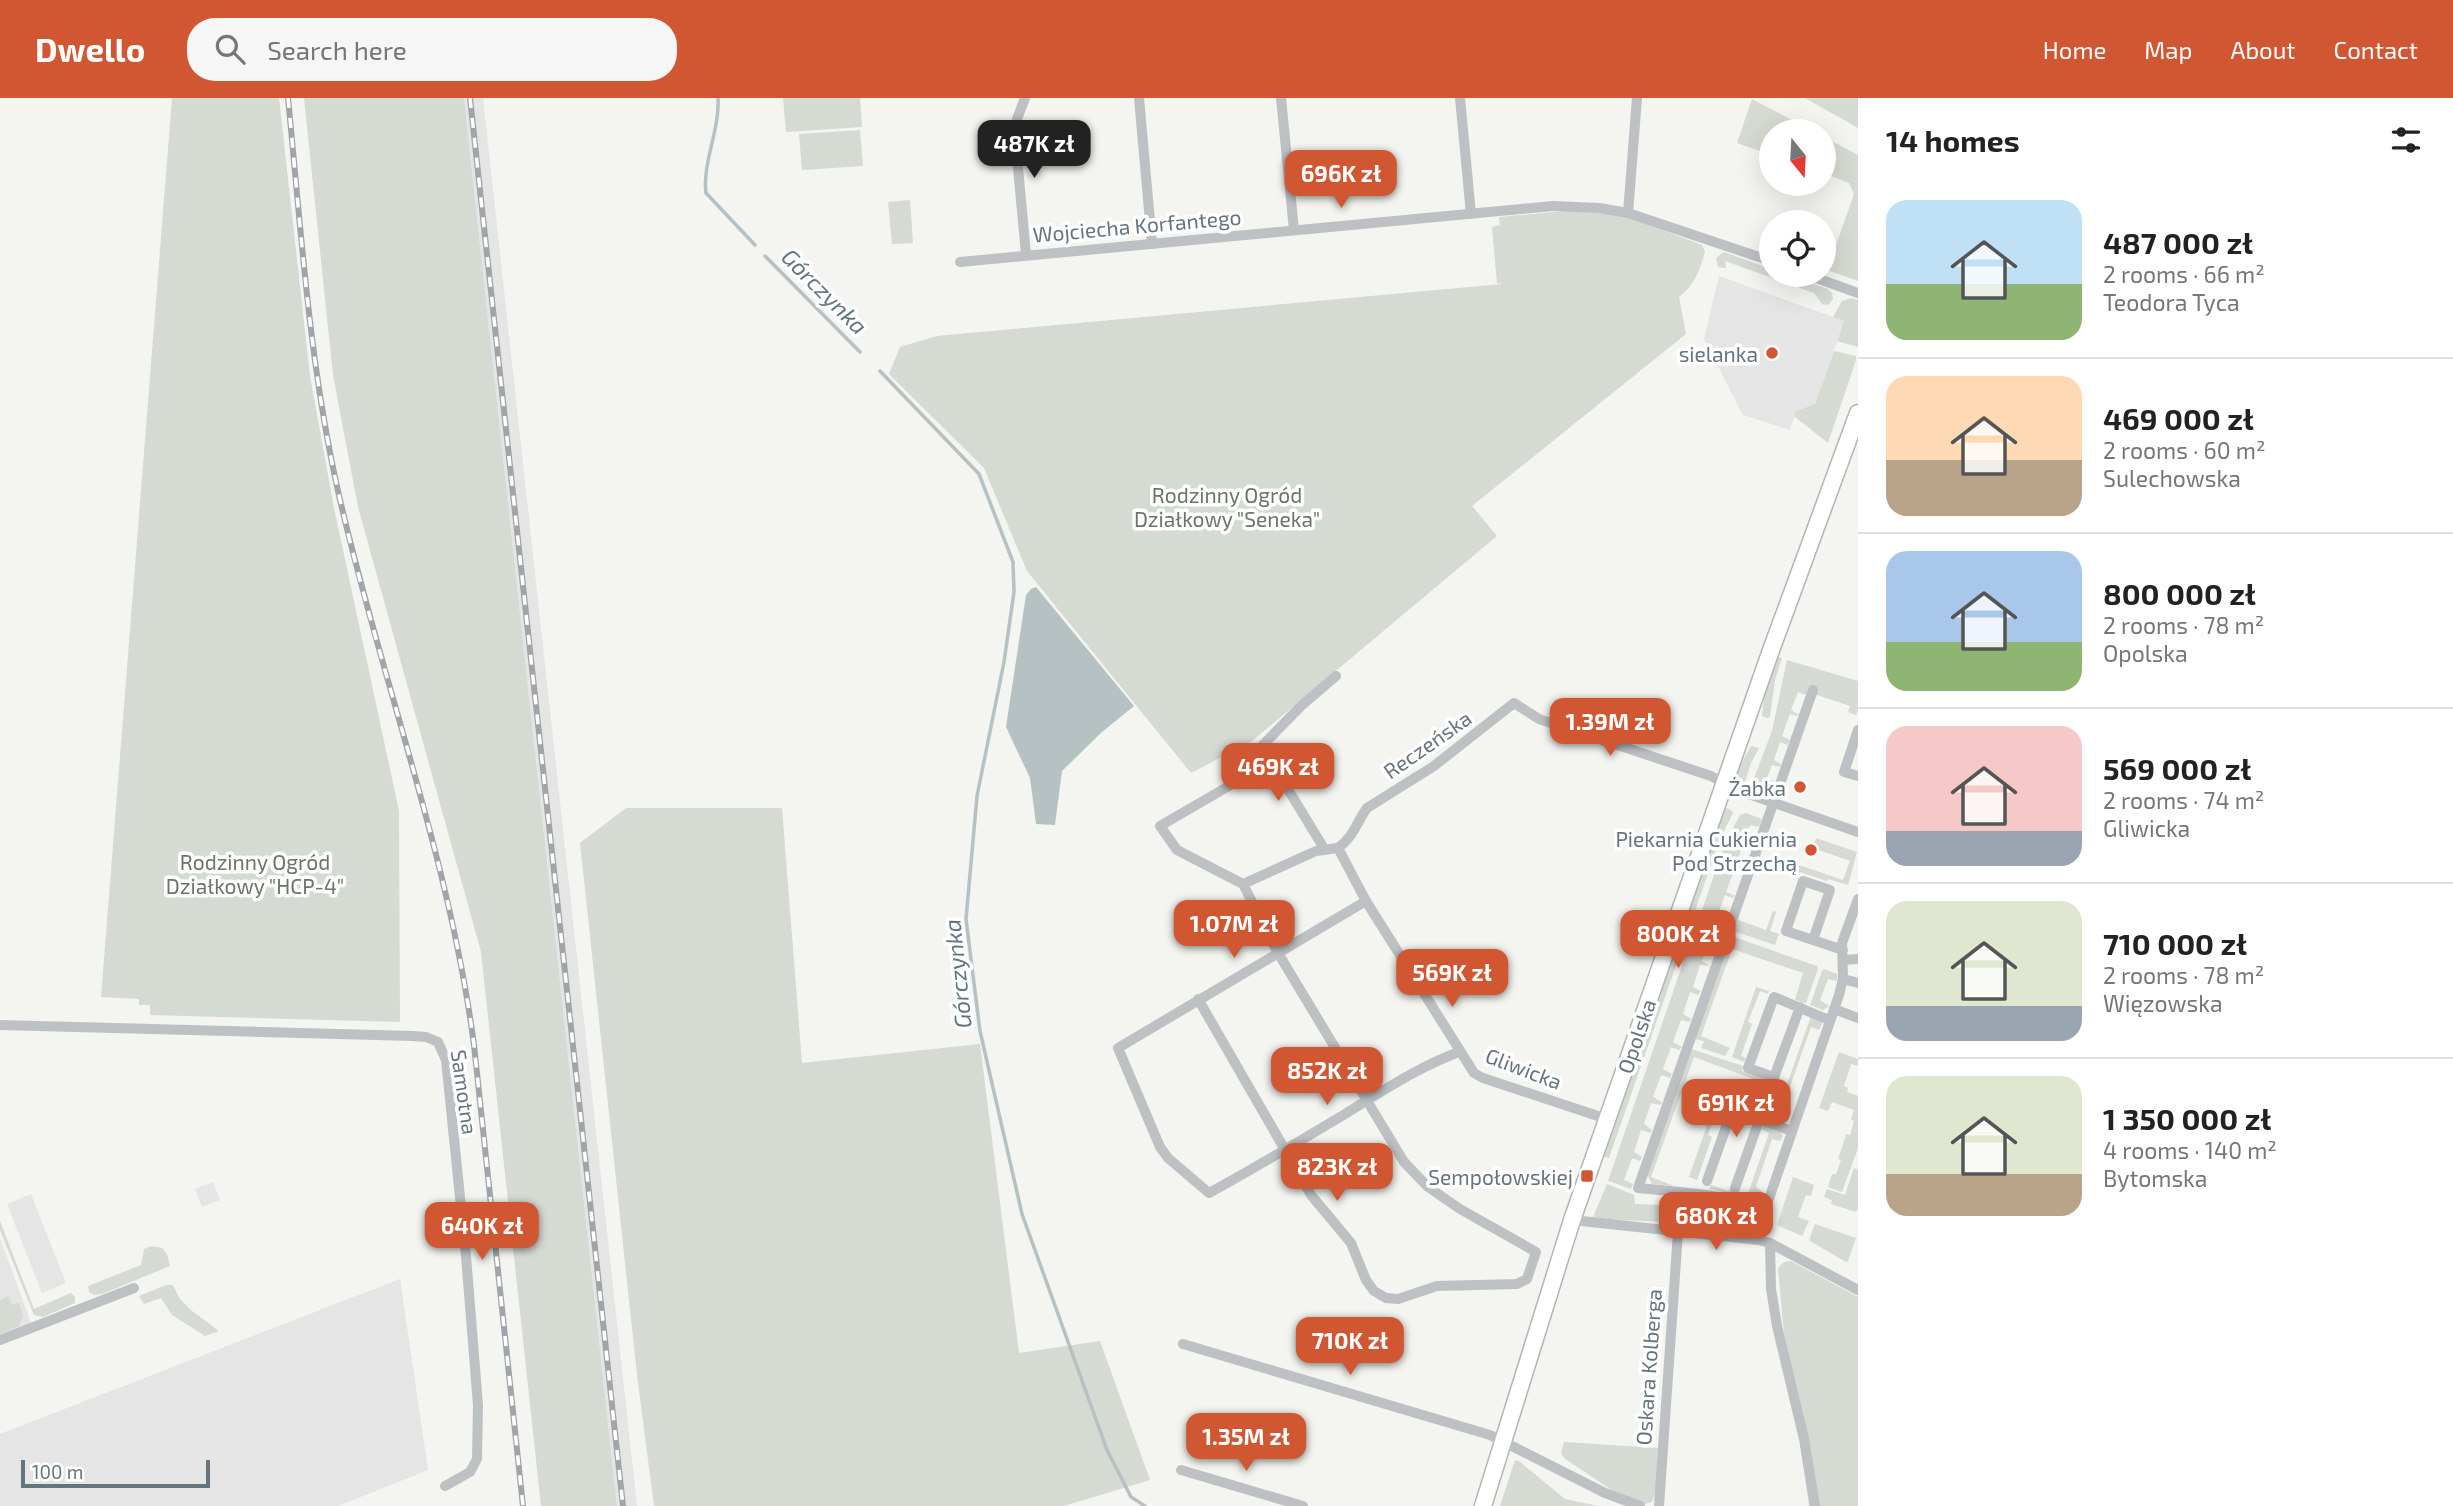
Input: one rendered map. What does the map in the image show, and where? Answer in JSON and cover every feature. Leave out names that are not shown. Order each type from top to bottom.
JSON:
[{"type":"street","points":[[1024,98],[1015,136],[1026,254]]},
{"type":"street","points":[[1139,98],[1152,244]]},
{"type":"street","points":[[1281,98],[1294,230]]},
{"type":"street","points":[[1460,98],[1471,214]]},
{"type":"street","points":[[1628,213],[1637,98]]},
{"type":"street","name":"Wojciecha Korfantego","points":[[960,261],[1565,206],[1628,213],[1759,257]]},
{"type":"street","points":[[1836,285],[1858,293]]},
{"type":"street","name":"Opolska","points":[[1483,1506],[1572,1220],[1724,783],[1856,424]]},
{"type":"street","points":[[1253,772],[1259,750],[1301,706],[1336,676]]},
{"type":"street","points":[[1766,1206],[1709,1195],[1638,1188],[1813,690]]},
{"type":"street","name":"Reczeńska","points":[[1338,848],[1351,838],[1367,808],[1434,766],[1514,703],[1539,719],[1711,776],[1724,783]]},
{"type":"street","points":[[1858,730],[1844,772],[1858,776]]},
{"type":"street","points":[[1198,999],[1284,1151],[1319,1207],[1351,1243],[1366,1280],[1379,1295],[1398,1299],[1437,1286],[1525,1282],[1536,1252],[1460,1209],[1419,1179],[1399,1153],[1278,953],[1243,884],[1177,850],[1160,826],[1259,771],[1289,790],[1325,850]]},
{"type":"street","points":[[1724,783],[1734,789],[1858,832]]},
{"type":"street","points":[[1243,884],[1316,850],[1338,848]]},
{"type":"street","name":"Gliwicka","points":[[1338,848],[1366,901],[1469,1068],[1483,1078],[1607,1119]]},
{"type":"street","points":[[1813,940],[1830,890],[1803,881],[1786,931],[1858,959]]},
{"type":"street","points":[[1752,1239],[1832,1015],[1843,979],[1842,943],[1858,899]]},
{"type":"street","points":[[1366,901],[1118,1048],[1160,1147],[1168,1158],[1209,1193],[1434,1062],[1459,1052]]},
{"type":"street","points":[[1843,979],[1858,983]]},
{"type":"street","points":[[1774,1077],[1748,1068],[1774,998],[1832,1015],[1858,1018]]},
{"type":"street","points":[[1735,1188],[1800,1007]]},
{"type":"street","name":"Samotna","points":[[0,1026],[413,1036],[438,1042],[446,1060],[478,1405],[477,1459],[470,1472],[445,1486]]},
{"type":"street","points":[[1707,1181],[1732,1110],[1792,1132]]},
{"type":"street","points":[[1572,1220],[1770,1243],[1858,1290]]},
{"type":"street","name":"Oskara Kolberga","points":[[1659,1506],[1678,1232]]},
{"type":"street","points":[[1770,1243],[1771,1289],[1777,1326],[1804,1439],[1815,1506]]},
{"type":"street","points":[[0,1340],[134,1288]]},
{"type":"street","points":[[1183,1344],[1490,1435],[1605,1493],[1640,1506]]},
{"type":"street","points":[[1181,1470],[1303,1506]]},
{"type":"shaded area","points":[[464,98],[483,98],[637,1506],[617,1506]]},
{"type":"shaded area","name":"sielanka","points":[[1719,276],[1844,321],[1815,404],[1796,411],[1790,430],[1743,415],[1704,339]]},
{"type":"shaded area","points":[[1036,587],[1134,706],[1102,732],[1062,771],[1055,825],[1036,824],[1030,778],[1006,727],[1026,595]]},
{"type":"shaded area","points":[[213,1182],[220,1200],[202,1207],[195,1189]]},
{"type":"shaded area","points":[[31,1194],[66,1283],[42,1293],[7,1204]]},
{"type":"shaded area","points":[[0,1238],[33,1328],[0,1340]]},
{"type":"shaded area","points":[[400,1279],[428,1470],[338,1506],[0,1506],[0,1434]]},
{"type":"green space","name":"Rodzinny Ogród Działkowy \"HCP-4\"","points":[[172,98],[279,98],[310,376],[334,508],[399,811],[400,1022],[150,1015],[150,1005],[139,1005],[139,999],[101,997]]},
{"type":"green space","points":[[304,98],[464,98],[617,1506],[541,1506],[481,952],[358,507],[333,375]]},
{"type":"green space","points":[[783,98],[860,98],[862,127],[786,132]]},
{"type":"green space","points":[[1805,98],[1858,98],[1858,128]]},
{"type":"green space","points":[[1752,99],[1790,119],[1759,119],[1759,151],[1737,143]]},
{"type":"green space","points":[[860,130],[863,166],[802,170],[799,134]]},
{"type":"green space","points":[[1836,143],[1858,155],[1858,281],[1836,273],[1836,245],[1854,194],[1849,183],[1836,178]]},
{"type":"green space","points":[[910,200],[913,243],[892,244],[888,202]]},
{"type":"green space","name":"Rodzinny Ogród Działkowy \"Seneka\"","points":[[1564,211],[1596,212],[1633,219],[1702,245],[1705,252],[1699,271],[1693,283],[1679,297],[1686,334],[1472,506],[1497,536],[1252,741],[1191,773],[1027,571],[984,468],[889,374],[900,347],[937,336],[1502,284],[1497,283],[1492,227],[1500,225],[1499,217]]},
{"type":"green space","points":[[1724,252],[1759,265],[1759,273],[1725,261],[1726,268],[1718,267],[1716,258]]},
{"type":"green space","points":[[1797,287],[1822,287],[1832,293],[1833,299],[1828,305],[1822,304],[1814,293]]},
{"type":"green space","points":[[1851,298],[1858,300],[1858,347],[1837,341],[1844,321],[1833,317],[1842,301]]},
{"type":"green space","points":[[1834,351],[1856,356],[1856,360],[1828,443],[1794,416],[1796,411],[1815,404]]},
{"type":"green space","points":[[1777,657],[1782,658],[1775,680],[1770,717],[1767,718],[1762,716],[1765,689]]},
{"type":"green space","points":[[1787,660],[1858,681],[1858,710],[1856,715],[1848,712],[1850,706],[1817,695],[1809,689],[1806,695],[1798,692],[1791,710],[1799,715],[1790,714],[1782,736],[1790,740],[1787,745],[1780,742],[1774,760],[1781,764],[1780,767],[1772,765],[1767,778],[1775,782],[1770,792],[1753,781],[1772,731]]},
{"type":"green space","points":[[1751,746],[1759,748],[1744,786],[1734,776]]},
{"type":"green space","points":[[1724,807],[1733,813],[1720,839],[1609,1158],[1602,1156]]},
{"type":"green space","points":[[626,808],[782,808],[802,1063],[980,1044],[1019,1353],[1100,1341],[1150,1480],[1064,1506],[654,1506],[637,1375],[580,843]]},
{"type":"green space","points":[[1746,813],[1762,819],[1759,827],[1750,825],[1745,838],[1754,843],[1744,842],[1736,864],[1744,869],[1742,872],[1734,870],[1726,892],[1735,896],[1733,898],[1725,895],[1717,917],[1725,922],[1724,927],[1703,921],[1700,916],[1725,843],[1740,815]]},
{"type":"green space","points":[[1816,838],[1857,852],[1848,885],[1797,871],[1799,865],[1843,880],[1850,861],[1813,848]]},
{"type":"green space","points":[[1773,911],[1776,912],[1770,931],[1779,934],[1775,945],[1733,931],[1738,920],[1766,930]]},
{"type":"green space","points":[[1701,927],[1722,933],[1719,941],[1710,939],[1702,961],[1710,966],[1700,965],[1693,987],[1701,991],[1698,995],[1690,992],[1683,1014],[1692,1019],[1689,1022],[1681,1020],[1673,1042],[1682,1047],[1679,1050],[1671,1047],[1663,1069],[1672,1074],[1670,1078],[1661,1075],[1653,1097],[1662,1102],[1660,1105],[1651,1103],[1644,1124],[1652,1130],[1650,1133],[1641,1130],[1634,1152],[1642,1157],[1640,1161],[1632,1158],[1624,1180],[1633,1184],[1631,1189],[1608,1181],[1694,931]]},
{"type":"green space","points":[[1731,936],[1817,966],[1818,969],[1806,1003],[1795,1000],[1803,973],[1732,949],[1701,1036],[1730,1048],[1725,1056],[1701,1048],[1704,1041],[1695,1039]]},
{"type":"green space","points":[[1824,969],[1837,974],[1837,981],[1828,979],[1820,1000],[1829,1006],[1823,1010],[1810,1005]]},
{"type":"green space","points":[[1756,987],[1769,991],[1768,994],[1760,991],[1748,1022],[1752,1024],[1741,1056],[1746,1058],[1744,1062],[1732,1057]]},
{"type":"green space","points":[[1811,1016],[1821,1020],[1822,1024],[1819,1030],[1811,1027],[1781,1112],[1790,1117],[1787,1122],[1767,1116],[1776,1117],[1780,1105],[1763,1095],[1783,1096]]},
{"type":"green space","points":[[1691,1049],[1743,1066],[1742,1071],[1765,1079],[1764,1083],[1694,1057],[1651,1177],[1674,1186],[1652,1184],[1647,1174]]},
{"type":"green space","points":[[1839,1052],[1858,1059],[1858,1066],[1851,1064],[1844,1086],[1848,1088],[1847,1092],[1858,1096],[1858,1148],[1842,1192],[1828,1187],[1841,1160],[1838,1159],[1845,1138],[1848,1138],[1845,1137],[1846,1134],[1850,1135],[1854,1110],[1832,1102],[1828,1111],[1819,1108]]},
{"type":"green space","points":[[1715,1102],[1719,1103],[1708,1135],[1712,1137],[1697,1180],[1689,1177]]},
{"type":"green space","points":[[1764,1126],[1780,1132],[1783,1136],[1780,1141],[1772,1139],[1756,1187],[1764,1193],[1752,1198],[1709,1189],[1711,1185],[1748,1194],[1769,1133],[1761,1129]]},
{"type":"green space","points":[[1854,1168],[1858,1170],[1856,1212],[1831,1204],[1832,1200],[1824,1197],[1827,1189],[1845,1195]]},
{"type":"green space","points":[[1793,1177],[1814,1185],[1811,1196],[1806,1195],[1798,1217],[1809,1221],[1802,1236],[1777,1225]]},
{"type":"green space","points":[[1607,1184],[1634,1195],[1635,1204],[1663,1205],[1664,1196],[1699,1198],[1698,1207],[1744,1216],[1746,1211],[1749,1213],[1749,1221],[1753,1222],[1749,1232],[1704,1224],[1593,1217]]},
{"type":"green space","points":[[0,1221],[34,1309],[71,1293],[75,1297],[75,1303],[43,1317],[34,1315],[0,1230]]},
{"type":"green space","points":[[1815,1224],[1856,1238],[1848,1261],[1810,1241]]},
{"type":"green space","points":[[151,1246],[162,1248],[167,1254],[170,1266],[102,1294],[94,1295],[89,1292],[88,1286],[141,1265],[144,1249]]},
{"type":"green space","points":[[1791,1261],[1858,1297],[1858,1506],[1809,1506],[1783,1324],[1778,1268],[1784,1262]]},
{"type":"green space","points":[[166,1285],[173,1285],[180,1299],[192,1311],[219,1331],[205,1336],[172,1315],[161,1298],[144,1304],[139,1296]]},
{"type":"green space","points":[[8,1296],[12,1305],[19,1302],[23,1316],[19,1326],[0,1334],[0,1300]]},
{"type":"green space","points":[[1564,1442],[1658,1448],[1656,1491],[1652,1502],[1641,1505],[1619,1495],[1564,1458],[1561,1453]]},
{"type":"green space","points":[[1515,1460],[1565,1499],[1598,1506],[1500,1506]]},
{"type":"waterway","name":"Górczynka","points":[[718,98],[706,170],[706,193],[755,245]]},
{"type":"waterway","name":"Górczynka","points":[[765,256],[860,352]]},
{"type":"waterway","name":"Górczynka","points":[[880,371],[979,474],[1013,562],[1014,592],[1004,662],[977,796],[966,919],[980,1031],[1022,1214],[1107,1450],[1131,1497],[1145,1506]]},
{"type":"railway","points":[[288,98],[307,295],[328,442],[355,560],[431,835],[463,974],[474,1045],[523,1506]]},
{"type":"railway","points":[[470,98],[623,1506]]},
{"type":"place","name":"sielanka","points":[[1772,353]]},
{"type":"place","name":"Żabka","points":[[1800,787]]},
{"type":"place","name":"Piekarnia Cukiernia Pod Strzechą","points":[[1811,850]]},
{"type":"place","name":"Sempołowskiej","points":[[1587,1176]]}]
